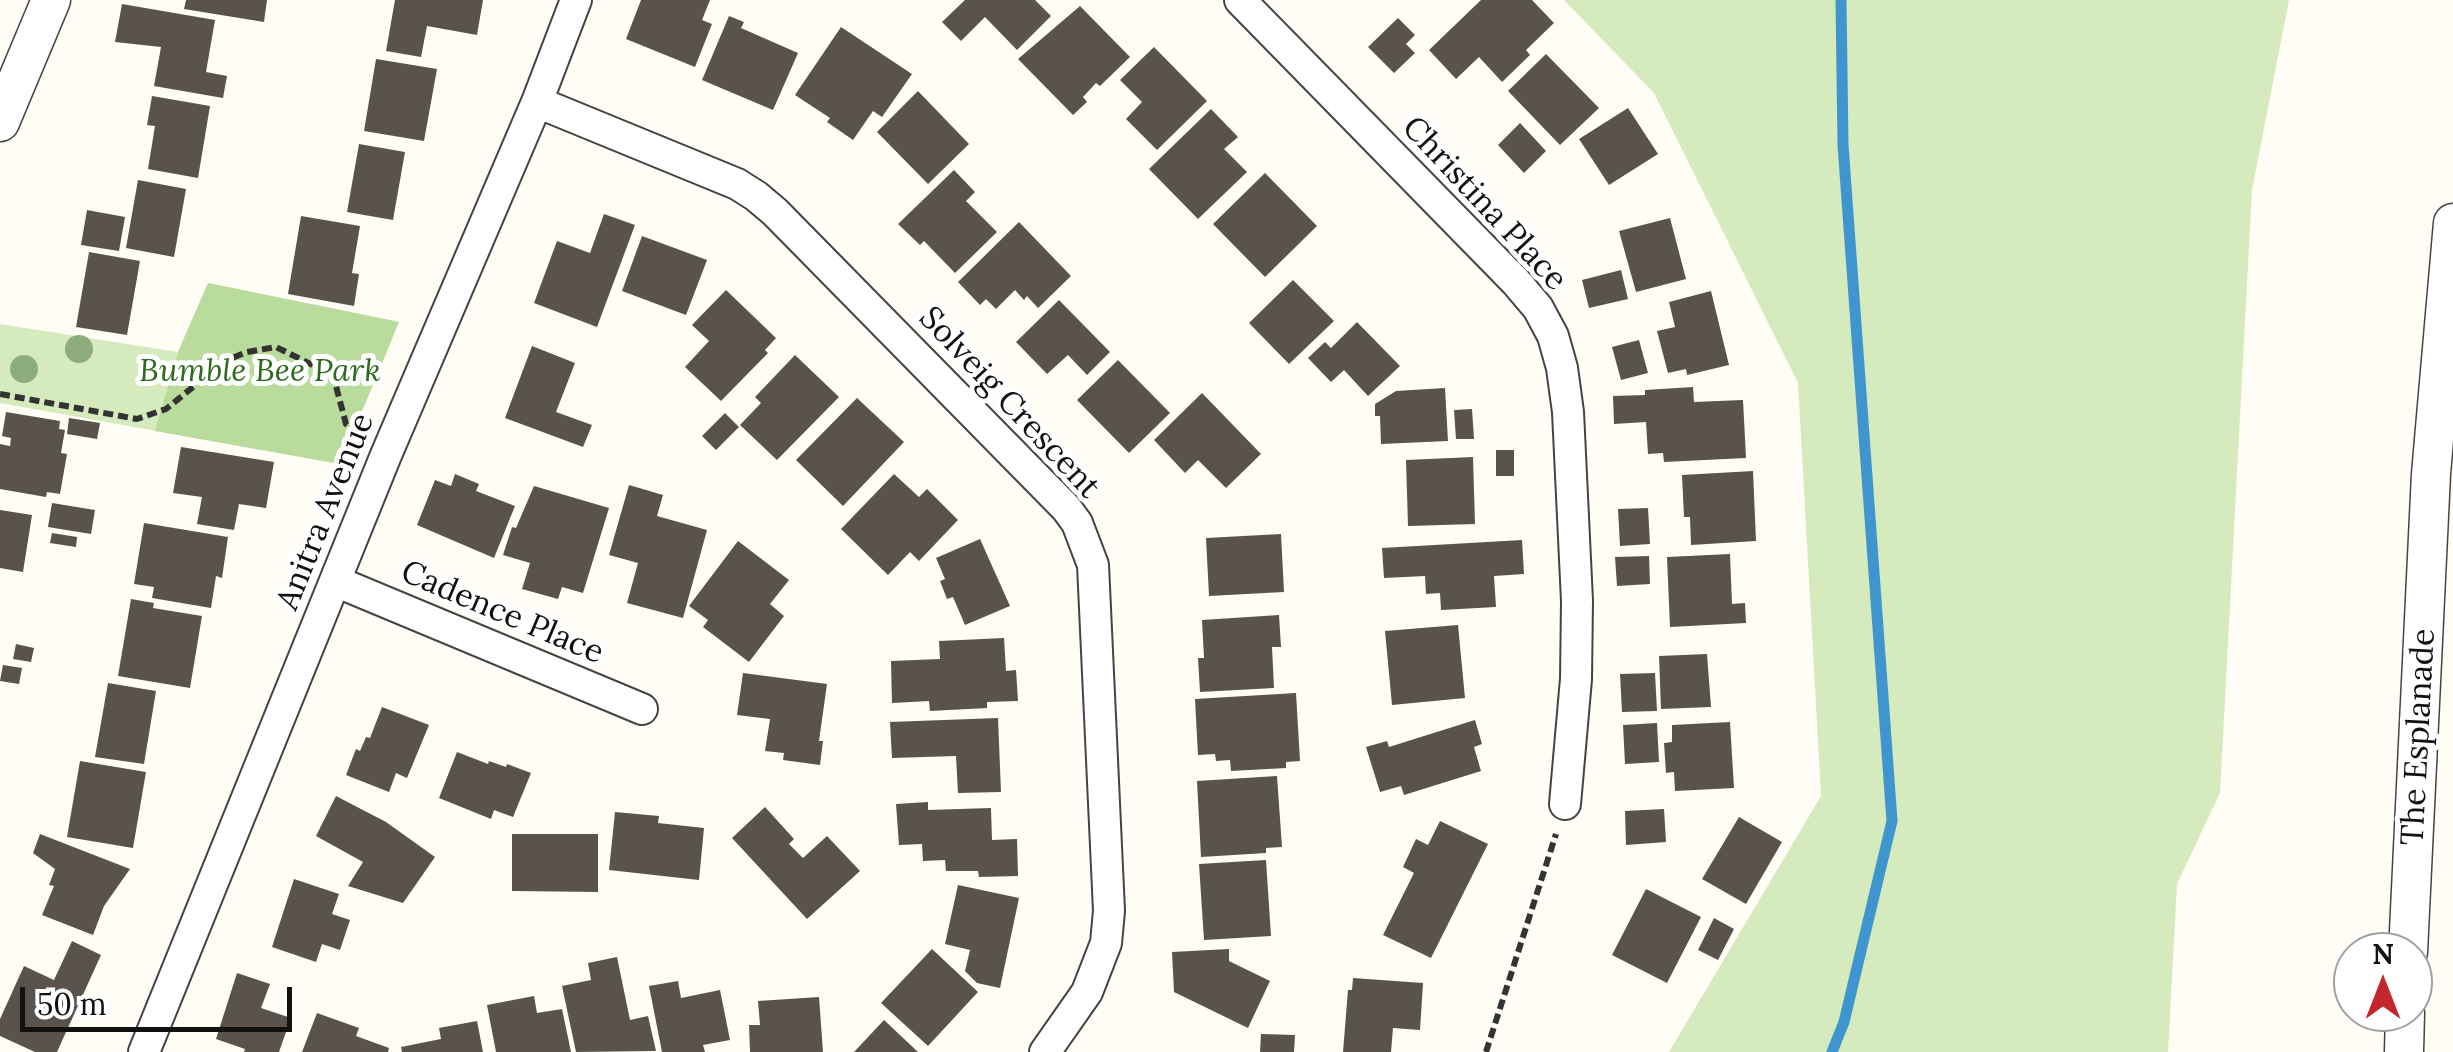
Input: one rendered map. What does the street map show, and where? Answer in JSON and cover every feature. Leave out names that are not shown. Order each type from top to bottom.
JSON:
[{"type":"street","points":[[0,122],[50,0]]},
{"type":"street","name":"Anitra Avenue","points":[[144,1052],[576,0]]},
{"type":"street","name":"Christina Place","points":[[1240,0],[1516,282],[1538,308],[1552,336],[1562,368],[1568,412],[1577,601],[1576,678],[1565,804]]},
{"type":"street","name":"Solveig Crescent","points":[[537,102],[738,184],[756,196],[1052,494],[1076,523],[1093,565],[1109,910],[1106,943],[1087,992],[1045,1052]]},
{"type":"street","name":"The Esplanade","points":[[2409,932],[2432,474],[2453,223]]},
{"type":"street","name":"Cadence Place","points":[[336,581],[642,709]]},
{"type":"path","points":[[0,394],[137,420],[166,409],[225,361],[276,347],[334,375],[346,424],[386,455]]},
{"type":"path","points":[[1486,1052],[1565,804]]},
{"type":"green space","points":[[1564,0],[2289,0],[2252,190],[2220,793],[2177,884],[2168,1052],[1669,1052],[1821,796],[1798,383],[1654,93]]},
{"type":"green space","name":"Bumble Bee Park","points":[[208,283],[399,322],[340,464],[0,403],[0,324],[178,352]]},
{"type":"green space","name":"Bumble Bee Park","points":[[208,283],[399,322],[340,464],[155,431],[178,352]]},
{"type":"building","points":[[186,0],[267,0],[264,22],[184,9]]},
{"type":"building","points":[[395,0],[483,0],[477,35],[427,26],[421,57],[386,51]]},
{"type":"building","points":[[641,0],[710,0],[702,20],[712,24],[695,67],[626,39]]},
{"type":"building","points":[[965,0],[1035,0],[1051,16],[1017,50],[985,17],[961,41],[942,22]]},
{"type":"building","points":[[1481,0],[1532,0],[1554,23],[1526,50],[1530,55],[1502,82],[1479,57],[1456,79],[1429,50]]},
{"type":"building","points":[[122,4],[215,20],[206,72],[227,76],[223,98],[154,86],[161,47],[115,42]]},
{"type":"building","points":[[1080,6],[1130,57],[1100,86],[1096,83],[1083,97],[1087,102],[1073,115],[1018,59]]},
{"type":"building","points":[[729,16],[744,22],[741,28],[798,53],[773,110],[702,80]]},
{"type":"building","points":[[1398,18],[1415,35],[1406,44],[1415,53],[1394,73],[1368,47]]},
{"type":"building","points":[[841,27],[912,74],[882,117],[873,111],[853,140],[827,122],[830,118],[795,95]]},
{"type":"building","points":[[1154,47],[1207,101],[1157,150],[1126,119],[1142,102],[1120,80]]},
{"type":"building","points":[[1546,54],[1599,108],[1560,145],[1508,91]]},
{"type":"building","points":[[376,59],[437,69],[424,141],[364,131]]},
{"type":"building","points":[[918,91],[969,144],[928,184],[877,132]]},
{"type":"building","points":[[152,96],[210,106],[198,178],[148,169],[155,126],[147,125]]},
{"type":"building","points":[[1628,108],[1658,154],[1609,185],[1579,139]]},
{"type":"building","points":[[1211,109],[1238,137],[1224,149],[1247,172],[1198,219],[1149,169]]},
{"type":"building","points":[[1520,123],[1546,151],[1524,173],[1498,145]]},
{"type":"building","points":[[359,144],[405,152],[393,220],[347,212]]},
{"type":"building","points":[[954,170],[975,192],[966,201],[997,232],[955,273],[924,241],[920,245],[898,224]]},
{"type":"building","points":[[1265,173],[1317,226],[1265,277],[1213,224]]},
{"type":"building","points":[[138,180],[186,189],[174,257],[126,248]]},
{"type":"building","points":[[87,210],[125,217],[119,251],[81,245]]},
{"type":"building","points":[[604,214],[635,225],[597,327],[534,303],[557,241],[590,253]]},
{"type":"building","points":[[301,216],[360,226],[352,273],[359,274],[354,306],[288,294]]},
{"type":"building","points":[[1670,218],[1686,279],[1636,292],[1619,231]]},
{"type":"building","points":[[1019,222],[1071,276],[1038,308],[1015,290],[996,309],[986,299],[980,305],[958,282]]},
{"type":"building","points":[[642,236],[707,260],[686,315],[622,291]]},
{"type":"building","points":[[89,252],[140,261],[127,335],[76,327]]},
{"type":"building","points":[[1621,270],[1628,299],[1589,308],[1582,280]]},
{"type":"building","points":[[1293,280],[1334,321],[1289,364],[1249,323]]},
{"type":"building","points":[[726,290],[776,338],[765,350],[768,353],[721,401],[685,367],[709,341],[692,325]]},
{"type":"building","points":[[1711,291],[1729,365],[1687,375],[1686,369],[1668,373],[1657,331],[1675,327],[1669,302]]},
{"type":"building","points":[[1059,300],[1110,352],[1087,375],[1068,355],[1047,374],[1016,342]]},
{"type":"building","points":[[1357,322],[1400,366],[1368,396],[1344,370],[1331,382],[1308,358],[1325,342],[1331,348]]},
{"type":"building","points":[[1639,340],[1648,373],[1621,380],[1612,347]]},
{"type":"building","points":[[532,346],[575,363],[556,412],[592,425],[583,447],[505,418]]},
{"type":"building","points":[[795,355],[839,397],[777,460],[740,425],[761,403],[755,397]]},
{"type":"building","points":[[1118,360],[1170,413],[1129,453],[1077,400]]},
{"type":"building","points":[[1693,387],[1694,402],[1743,400],[1746,458],[1664,462],[1663,453],[1648,454],[1646,422],[1614,424],[1613,396]]},
{"type":"building","points":[[1445,388],[1448,441],[1381,444],[1380,416],[1375,416],[1375,404],[1396,391]]},
{"type":"building","points":[[1202,393],[1261,454],[1226,488],[1198,460],[1185,473],[1154,440]]},
{"type":"building","points":[[857,398],[904,442],[843,506],[796,460]]},
{"type":"building","points":[[1472,409],[1474,439],[1456,439],[1454,410]]},
{"type":"building","points":[[6,412],[60,421],[59,429],[65,430],[61,453],[67,454],[60,494],[47,492],[46,497],[0,489],[0,444],[10,446],[11,438],[2,436]]},
{"type":"building","points":[[725,413],[739,427],[716,450],[702,436]]},
{"type":"building","points":[[69,418],[100,423],[97,439],[67,434]]},
{"type":"building","points":[[181,447],[274,462],[266,508],[239,504],[234,530],[197,524],[202,497],[173,493]]},
{"type":"building","points":[[1496,450],[1514,450],[1514,476],[1496,476]]},
{"type":"building","points":[[1473,457],[1475,524],[1408,526],[1406,460]]},
{"type":"building","points":[[1753,471],[1756,541],[1691,545],[1690,517],[1684,517],[1682,475]]},
{"type":"building","points":[[455,474],[479,484],[476,491],[515,506],[494,558],[417,525],[435,480],[451,486]]},
{"type":"building","points":[[894,474],[919,497],[927,489],[958,520],[919,561],[910,552],[888,575],[841,529]]},
{"type":"building","points":[[629,485],[663,495],[657,516],[707,530],[683,618],[627,603],[638,563],[609,555]]},
{"type":"building","points":[[534,486],[609,508],[583,593],[562,587],[558,599],[522,589],[530,563],[503,555],[512,527],[516,528]]},
{"type":"building","points":[[52,503],[95,510],[91,534],[48,527]]},
{"type":"building","points":[[1648,508],[1650,544],[1620,546],[1618,509]]},
{"type":"building","points":[[0,510],[32,515],[23,572],[0,568]]},
{"type":"building","points":[[144,523],[228,537],[222,578],[216,576],[211,608],[152,598],[154,587],[134,584]]},
{"type":"building","points":[[52,533],[77,537],[76,547],[50,543]]},
{"type":"building","points":[[1281,534],[1284,592],[1209,596],[1206,538]]},
{"type":"building","points":[[980,539],[1010,606],[965,625],[953,597],[947,599],[940,581],[945,579],[936,558]]},
{"type":"building","points":[[1522,540],[1524,574],[1494,576],[1496,607],[1441,610],[1440,593],[1426,594],[1425,576],[1384,578],[1382,548]]},
{"type":"building","points":[[738,541],[789,580],[770,604],[784,616],[749,662],[703,627],[708,620],[689,606]]},
{"type":"building","points":[[1730,554],[1732,604],[1745,603],[1746,623],[1670,627],[1667,557]]},
{"type":"building","points":[[1649,556],[1650,584],[1617,586],[1615,557]]},
{"type":"building","points":[[131,599],[154,603],[153,608],[202,616],[190,688],[118,676]]},
{"type":"building","points":[[1279,615],[1281,647],[1272,647],[1274,688],[1200,692],[1198,658],[1204,658],[1202,620]]},
{"type":"building","points":[[1458,625],[1465,698],[1392,705],[1385,631]]},
{"type":"building","points":[[1004,638],[1006,671],[1016,670],[1018,701],[987,702],[987,708],[930,711],[929,701],[892,703],[891,661],[940,659],[939,641]]},
{"type":"building","points":[[16,644],[34,648],[31,662],[13,659]]},
{"type":"building","points":[[1707,654],[1711,707],[1661,709],[1659,656]]},
{"type":"building","points":[[3,665],[22,668],[19,684],[0,681]]},
{"type":"building","points":[[743,673],[827,684],[819,741],[823,741],[820,765],[783,760],[784,753],[765,751],[770,719],[737,715]]},
{"type":"building","points":[[1655,673],[1657,711],[1622,712],[1620,674]]},
{"type":"building","points":[[108,683],[156,691],[144,764],[95,757]]},
{"type":"building","points":[[1296,693],[1300,761],[1286,762],[1286,768],[1231,771],[1230,760],[1216,761],[1215,754],[1198,755],[1195,699]]},
{"type":"building","points":[[382,707],[429,725],[407,778],[396,773],[389,792],[346,775],[356,749],[360,751],[366,737],[370,738]]},
{"type":"building","points":[[998,718],[1001,792],[958,793],[956,756],[892,758],[890,722]]},
{"type":"building","points":[[1475,720],[1482,744],[1474,747],[1481,771],[1404,795],[1401,786],[1380,792],[1366,747],[1387,741],[1389,747]]},
{"type":"building","points":[[1730,722],[1734,788],[1675,791],[1674,772],[1666,773],[1664,743],[1672,742],[1672,725]]},
{"type":"building","points":[[1657,723],[1659,762],[1625,764],[1623,725]]},
{"type":"building","points":[[457,752],[488,764],[507,764],[531,773],[513,817],[494,810],[491,819],[439,798]]},
{"type":"building","points":[[80,761],[146,772],[133,848],[67,837]]},
{"type":"building","points":[[1277,776],[1282,847],[1266,848],[1266,853],[1201,857],[1197,781]]},
{"type":"building","points":[[336,796],[386,822],[435,857],[403,903],[348,886],[363,862],[316,836]]},
{"type":"building","points":[[928,802],[928,810],[991,808],[992,840],[1017,839],[1018,876],[979,877],[978,871],[946,871],[945,860],[923,861],[922,844],[899,845],[896,804]]},
{"type":"building","points":[[765,807],[794,839],[789,844],[803,858],[827,836],[860,871],[807,919],[732,838]]},
{"type":"building","points":[[1664,809],[1666,842],[1626,845],[1625,811]]},
{"type":"building","points":[[615,812],[659,816],[658,823],[704,828],[699,880],[609,870]]},
{"type":"building","points":[[1739,817],[1782,842],[1746,904],[1702,879]]},
{"type":"building","points":[[1440,821],[1488,844],[1431,958],[1383,935],[1414,873],[1403,867],[1416,839],[1428,845]]},
{"type":"building","points":[[40,834],[130,869],[104,906],[93,935],[42,915],[54,886],[49,885],[55,869],[33,853]]},
{"type":"building","points":[[512,834],[598,834],[598,892],[512,891]]},
{"type":"building","points":[[1266,860],[1271,936],[1204,940],[1199,864]]},
{"type":"building","points":[[294,879],[339,894],[332,914],[350,920],[340,950],[322,944],[316,962],[272,947]]},
{"type":"building","points":[[958,885],[1019,898],[1000,988],[977,983],[965,971],[970,950],[945,944]]},
{"type":"building","points":[[1646,889],[1701,917],[1667,983],[1612,955]]},
{"type":"building","points":[[1714,918],[1734,929],[1718,960],[1698,950]]},
{"type":"building","points":[[72,941],[101,955],[57,1052],[35,1052],[0,1036],[0,1019],[24,966],[54,980]]},
{"type":"building","points":[[932,949],[978,992],[928,1046],[881,1003]]},
{"type":"building","points":[[1229,949],[1229,961],[1270,981],[1248,1028],[1174,992],[1172,952]]},
{"type":"building","points":[[617,957],[630,1020],[648,1016],[656,1051],[576,1052],[562,986],[591,980],[588,963]]},
{"type":"building","points":[[237,973],[270,984],[261,1008],[291,1018],[279,1052],[244,1052],[245,1049],[216,1039]]},
{"type":"building","points":[[1353,978],[1423,983],[1420,1030],[1393,1028],[1391,1052],[1343,1052],[1348,990],[1352,990]]},
{"type":"building","points":[[678,981],[681,998],[720,990],[730,1040],[703,1045],[705,1052],[662,1052],[649,986]]},
{"type":"building","points":[[534,996],[537,1013],[562,1009],[571,1052],[496,1052],[487,1005]]},
{"type":"building","points":[[819,997],[823,1052],[750,1052],[749,1025],[760,1025],[758,1001]]},
{"type":"building","points":[[317,1013],[359,1028],[356,1036],[389,1048],[388,1052],[302,1052]]},
{"type":"building","points":[[884,1020],[918,1052],[854,1052]]},
{"type":"building","points":[[477,1021],[483,1052],[402,1052],[401,1047],[441,1039],[439,1028]]},
{"type":"building","points":[[1261,1034],[1295,1035],[1294,1052],[1260,1052]]},
{"type":"waterway","points":[[1832,1052],[1844,1022],[1892,821],[1843,145],[1841,0]]}]
